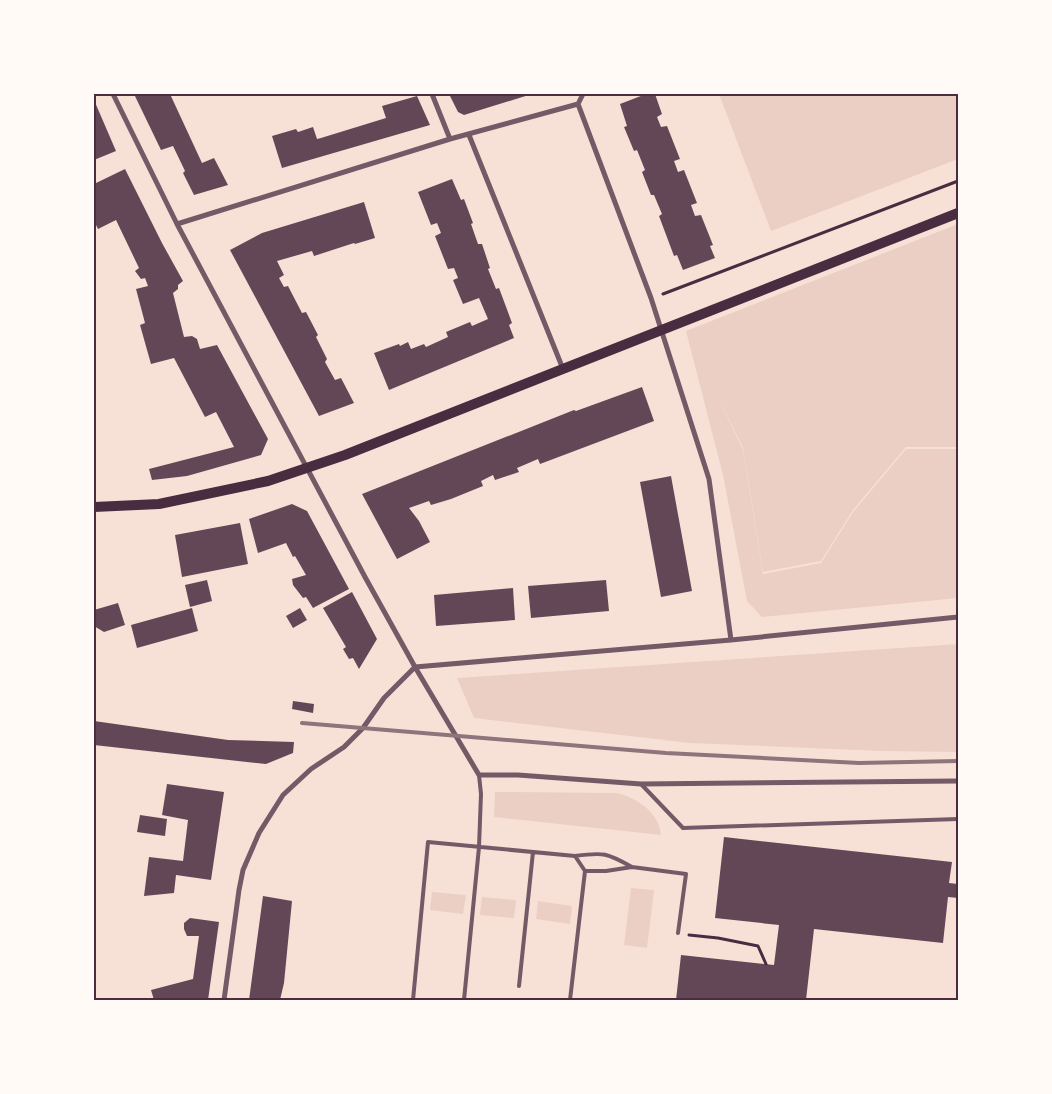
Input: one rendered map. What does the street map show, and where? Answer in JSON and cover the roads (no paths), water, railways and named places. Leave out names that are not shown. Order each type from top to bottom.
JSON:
[{"type":"main road","points":[[94,507],[159,504],[268,481],[344,455],[958,213]]},
{"type":"street","points":[[113,94],[177,224],[306,467],[415,667],[479,775],[641,784],[958,781]]},
{"type":"street","points":[[432,94],[450,139]]},
{"type":"street","points":[[583,94],[578,104],[651,298],[709,479],[731,640]]},
{"type":"street","points":[[177,224],[450,139],[578,104]]},
{"type":"street","points":[[469,135],[563,369]]},
{"type":"street","points":[[224,1000],[243,870],[259,833],[283,795],[311,769],[344,747],[363,728],[384,698],[415,667],[731,640],[958,617]]},
{"type":"lane","points":[[464,1000],[479,847],[481,794],[479,775]]},
{"type":"lane","points":[[641,784],[683,828],[958,819]]},
{"type":"lane","points":[[413,1000],[428,842],[575,856],[595,853],[610,855],[632,867]]},
{"type":"lane","points":[[519,986],[533,852]]},
{"type":"lane","points":[[570,1000],[585,871],[575,856]]},
{"type":"lane","points":[[585,871],[606,871],[632,867],[686,874],[678,933]]},
{"type":"railway","points":[[302,723],[666,753],[859,763],[958,761]]}]
